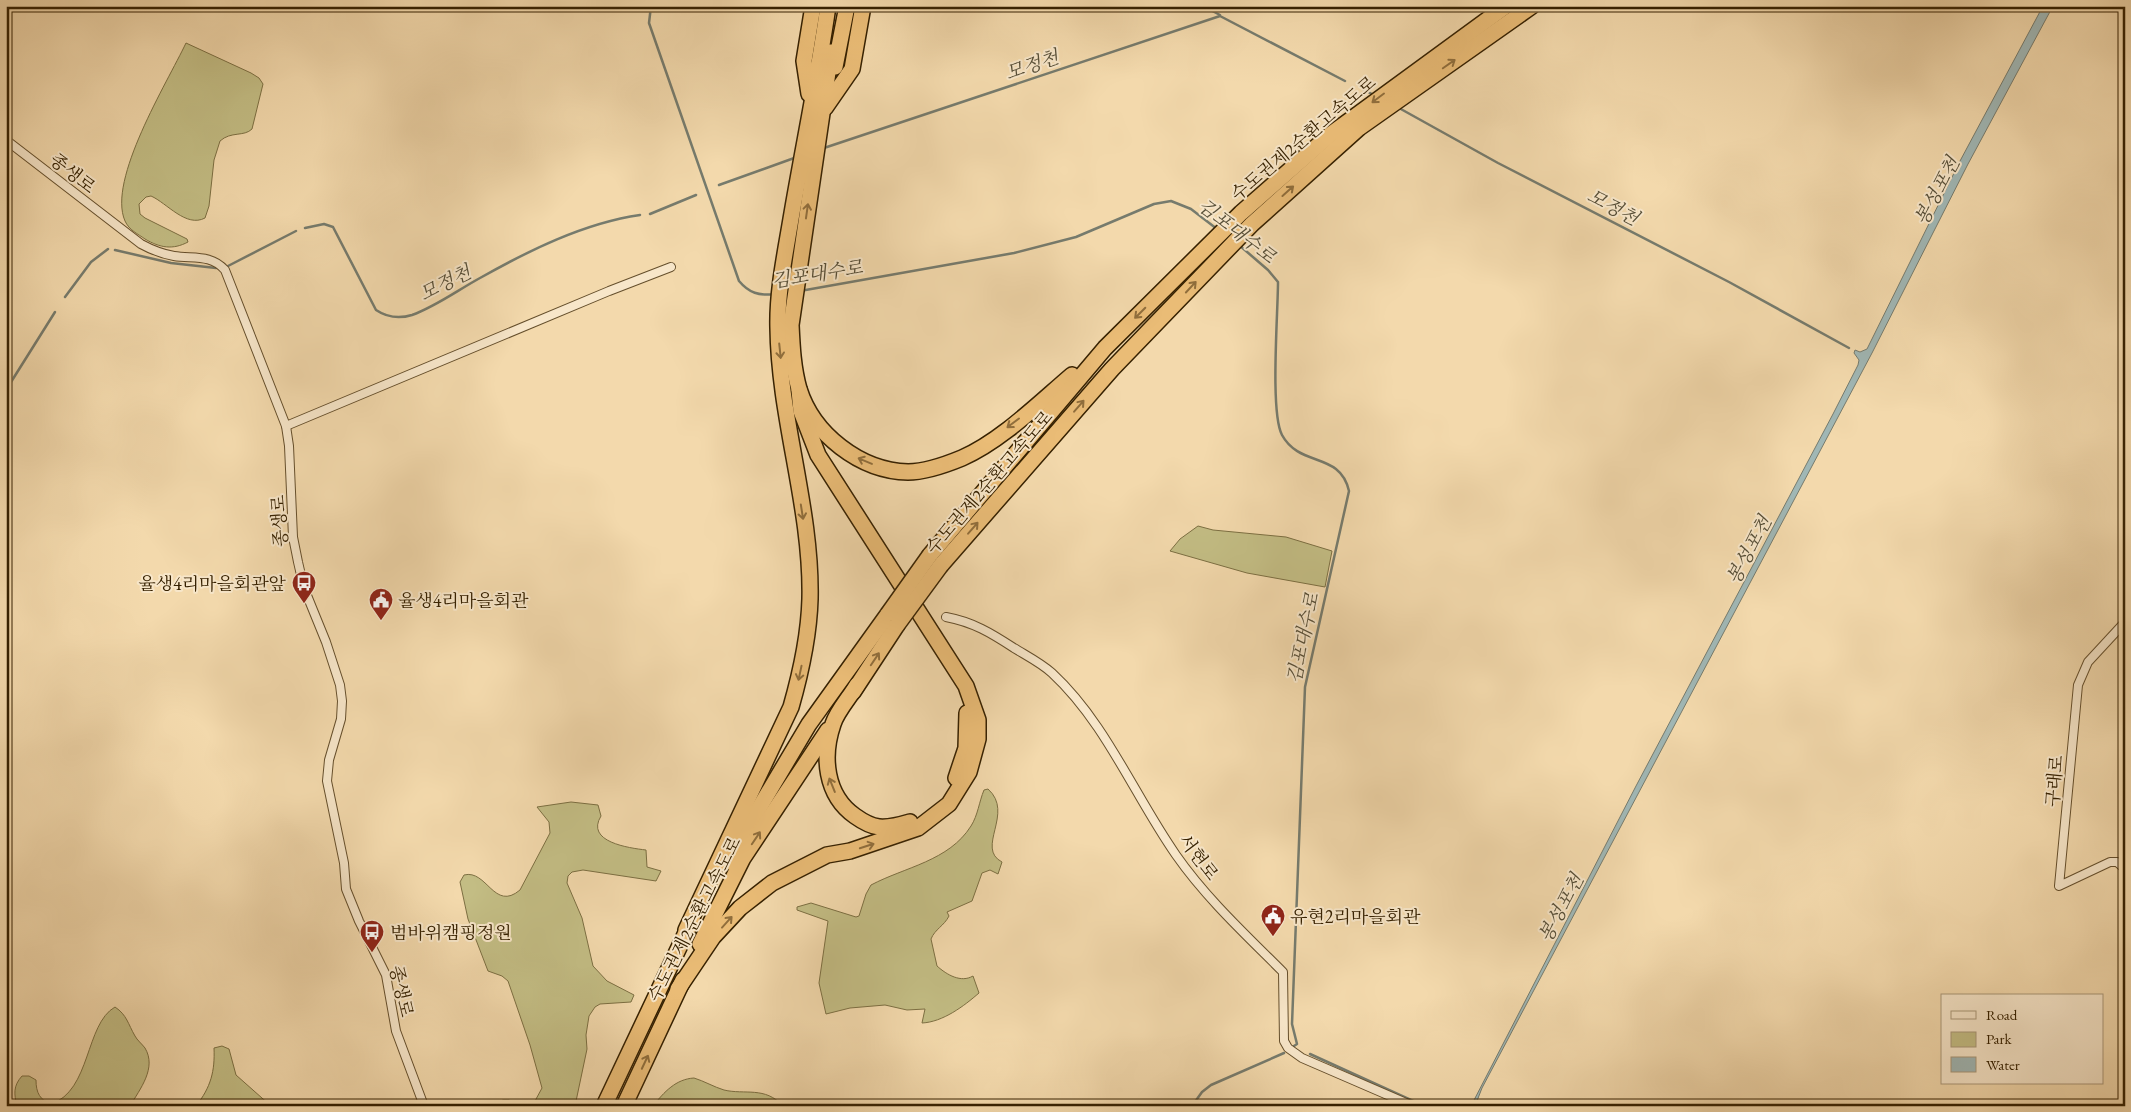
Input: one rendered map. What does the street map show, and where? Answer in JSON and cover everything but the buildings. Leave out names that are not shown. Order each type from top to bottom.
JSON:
[{"type":"highway","points":[[813,6],[804,61],[819,110]]},
{"type":"highway","points":[[819,110],[812,65],[820,6]]},
{"type":"highway","points":[[819,110],[820,58],[828,6]]},
{"type":"highway","points":[[686,930],[779,734],[791,707],[800,674],[810,598],[808,560],[778,335],[801,256],[819,110],[838,6]]},
{"type":"highway","points":[[819,110],[840,52],[847,6]]},
{"type":"highway","points":[[678,989],[714,937],[740,908],[772,883],[827,855],[866,846],[910,831],[926,822],[949,804],[969,772],[975,757],[978,739],[978,720],[966,686],[818,455],[801,411],[786,303],[785,257],[806,129],[845,65],[854,6]]},
{"type":"highway","points":[[819,110],[852,69],[863,6]]},
{"type":"highway","name":"수도권제2순환고속도로","points":[[624,1106],[678,989],[743,858],[858,685],[930,555],[1105,348],[1212,242],[1247,218],[1365,116],[1506,6]]},
{"type":"highway","name":"수도권제2순환고속도로","points":[[1403,88],[1532,6]]},
{"type":"highway","name":"수도권제2순환고속도로","points":[[604,1106],[686,930],[809,724],[893,619],[1112,369],[1225,251],[1247,218]]},
{"type":"highway","points":[[799,390],[816,422],[841,448],[860,459],[880,467],[908,472],[926,470],[964,457],[986,444],[1105,348]]},
{"type":"highway","points":[[784,384],[816,467],[881,568],[955,675],[968,714],[968,730],[962,764],[943,797],[934,807],[911,822],[878,827],[862,821],[849,812],[831,784],[826,756],[833,722],[858,685]]},
{"type":"street","name":"종생로","points":[[6,140],[125,232],[153,251],[176,256],[206,258],[221,266],[231,286],[286,426],[289,446],[293,537],[298,562],[304,588],[326,642],[340,685],[342,701],[340,719],[329,760],[327,781],[330,805],[344,863],[346,889],[359,921],[386,975],[396,1031],[424,1106]]},
{"type":"street","points":[[286,426],[609,290],[671,267]]},
{"type":"street","name":"서현로","points":[[946,617],[963,620],[986,629],[1051,672],[1076,699],[1125,771],[1151,817],[1189,873],[1283,972],[1283,1031],[1288,1048],[1302,1058],[1412,1106]]},
{"type":"street","name":"구래로","points":[[2125,622],[2088,662],[2078,685],[2059,886],[2110,862],[2117,862],[2125,869]]},
{"type":"green space","points":[[186,43],[251,73],[259,78],[263,84],[252,129],[245,133],[229,136],[220,141],[214,160],[209,206],[205,218],[191,220],[151,196],[146,197],[139,204],[140,214],[145,218],[187,239],[188,242],[182,245],[166,247],[145,239],[131,229],[125,221],[122,203],[124,182],[131,157],[142,132]]},
{"type":"green space","points":[[1198,526],[1213,530],[1286,537],[1332,551],[1325,587],[1247,573],[1170,551],[1180,539]]},
{"type":"green space","points":[[988,789],[995,798],[998,809],[992,848],[995,856],[1002,862],[998,874],[990,870],[982,873],[972,901],[947,912],[949,916],[931,939],[937,966],[954,977],[964,979],[973,976],[979,993],[953,1012],[930,1022],[922,1023],[925,1009],[907,1010],[885,1005],[850,1008],[826,1014],[819,983],[828,921],[797,910],[797,907],[811,903],[856,917],[859,916],[871,885],[926,862],[962,838],[973,822],[984,790]]},
{"type":"green space","points":[[571,802],[598,805],[601,816],[598,825],[599,832],[604,838],[630,848],[646,850],[647,867],[661,871],[656,881],[583,870],[572,872],[568,876],[567,883],[582,918],[593,966],[607,981],[634,995],[631,1002],[600,1004],[595,1007],[589,1016],[586,1035],[587,1049],[575,1106],[526,1106],[535,1101],[542,1088],[530,1045],[508,981],[502,976],[488,971],[468,919],[460,882],[464,875],[472,875],[504,896],[511,895],[520,890],[550,833],[549,822],[537,807]]},
{"type":"green space","points":[[115,1007],[125,1017],[148,1056],[149,1063],[146,1078],[130,1106],[17,1106],[15,1090],[22,1076],[29,1076],[36,1080],[39,1095],[51,1104],[64,1097],[74,1086],[81,1072],[98,1028],[105,1016]]},
{"type":"green space","points":[[222,1046],[229,1049],[236,1075],[271,1106],[196,1106],[209,1085],[214,1064],[214,1048]]},
{"type":"green space","points":[[694,1078],[724,1090],[762,1093],[783,1106],[653,1106],[666,1091],[676,1084]]},
{"type":"green space","points":[[503,1100],[509,1100],[520,1106],[489,1106]]},
{"type":"water","points":[[2043,6],[2053,6],[1968,164],[1872,353],[1482,1088],[1475,1106],[1471,1106],[1636,786],[1858,365],[1859,360],[1854,353],[1855,350],[1860,352],[1867,349],[1960,161]]},
{"type":"waterway","name":"김포대수로","points":[[651,6],[649,23],[739,281],[755,293],[775,294]]},
{"type":"waterway","points":[[1203,6],[1220,15]]},
{"type":"waterway","name":"모정천","points":[[824,148],[1220,16],[1345,81]]},
{"type":"waterway","name":"모정천","points":[[1364,90],[1374,95]]},
{"type":"waterway","name":"모정천","points":[[1399,108],[1498,163],[1729,282],[1849,348]]},
{"type":"waterway","name":"모정천","points":[[719,185],[797,157]]},
{"type":"waterway","name":"모정천","points":[[650,214],[696,195]]},
{"type":"waterway","name":"김포대수로","points":[[800,291],[1014,253],[1076,237],[1154,204],[1171,201],[1191,209],[1217,229]]},
{"type":"waterway","name":"모정천","points":[[305,228],[324,224],[333,227],[376,310],[385,315],[403,317],[429,308],[498,268],[557,239],[598,224],[640,215]]},
{"type":"waterway","name":"모정천","points":[[228,266],[296,231]]},
{"type":"waterway","name":"김포대수로","points":[[1239,245],[1268,270],[1278,282],[1275,385],[1278,423],[1282,435],[1299,452],[1329,464],[1337,470],[1344,478],[1349,491],[1305,687],[1292,1024],[1297,1044],[1294,1046]]},
{"type":"waterway","name":"모정천","points":[[65,297],[91,262],[108,249]]},
{"type":"waterway","name":"모정천","points":[[115,250],[171,263],[216,268]]},
{"type":"waterway","name":"모정천","points":[[6,390],[55,312]]},
{"type":"waterway","points":[[1192,1106],[1202,1092],[1211,1085],[1284,1053]]},
{"type":"waterway","name":"김포대수로","points":[[1310,1054],[1424,1106]]},
{"type":"place","name":"율생4리마을회관앞","points":[[304,604]]},
{"type":"place","name":"율생4리마을회관","points":[[381,621]]},
{"type":"place","name":"유현2리마을회관","points":[[1273,937]]},
{"type":"place","name":"범바위캠핑정원","points":[[372,953]]},
{"type":"water label","name":"봉성포천","points":[[1937,191]]},
{"type":"water label","name":"봉성포천","points":[[1749,550]]},
{"type":"water label","name":"봉성포천","points":[[1561,908]]}]
